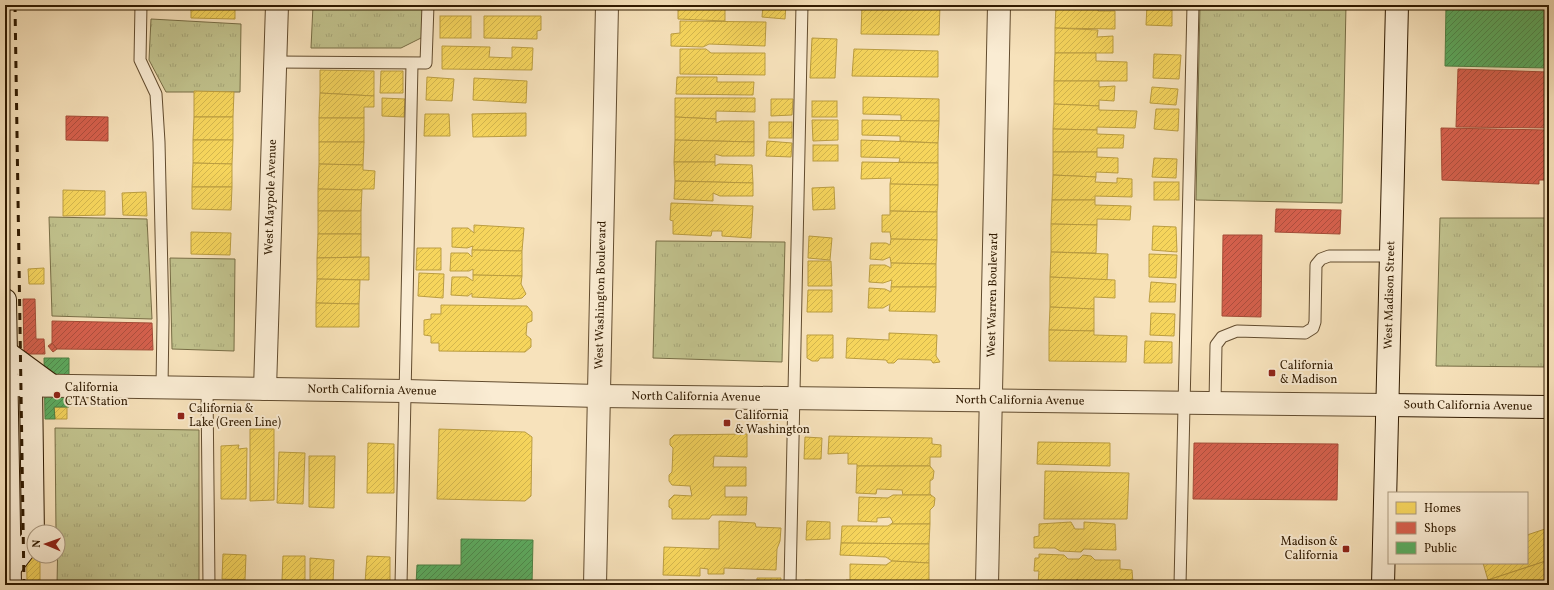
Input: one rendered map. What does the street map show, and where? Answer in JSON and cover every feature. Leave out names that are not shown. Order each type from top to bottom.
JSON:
[{"type":"street","name":"West Maypole Avenue","points":[[265,389],[277,5]]},
{"type":"street","name":"West Washington Boulevard","points":[[595,585],[607,5]]},
{"type":"street","name":"West Warren Boulevard","points":[[986,585],[999,5]]},
{"type":"street","name":"West Madison Street","points":[[1383,585],[1397,5]]},
{"type":"street","points":[[5,300],[9,577]]},
{"type":"street","points":[[6,352],[41,384],[33,538],[9,577]]},
{"type":"street","name":"North California Avenue","points":[[6,385],[41,384],[599,396],[1387,405]]},
{"type":"street","name":"South California Avenue","points":[[1387,405],[1549,407]]},
{"type":"lane","points":[[141,5],[140,60],[156,94],[159,142],[163,320],[162,387]]},
{"type":"lane","points":[[275,62],[426,63],[428,5]]},
{"type":"lane","points":[[790,585],[802,5]]},
{"type":"lane","points":[[1180,585],[1193,5]]},
{"type":"lane","points":[[401,585],[412,64]]},
{"type":"lane","points":[[1215,403],[1216,345],[1222,338],[1236,331],[1305,333],[1314,328],[1316,265],[1321,259],[1329,256],[1391,256]]},
{"type":"lane","points":[[207,388],[209,585]]},
{"type":"green space","points":[[313,5],[424,5],[423,37],[401,48],[311,48]]},
{"type":"green space","points":[[1200,5],[1346,5],[1342,203],[1196,200]]},
{"type":"green space","points":[[151,19],[241,24],[240,92],[166,92],[149,60]]},
{"type":"green space","points":[[49,217],[147,219],[152,319],[52,316]]},
{"type":"green space","points":[[1440,218],[1549,218],[1549,367],[1436,366]]},
{"type":"green space","points":[[656,241],[785,242],[782,362],[653,358]]},
{"type":"green space","points":[[170,258],[235,259],[234,351],[172,349]]},
{"type":"green space","points":[[55,428],[199,430],[199,585],[57,585],[57,564],[66,564],[66,524],[56,524]]},
{"type":"building: Homes","points":[[191,5],[235,5],[235,19],[191,18]]},
{"type":"building: Homes","points":[[481,5],[536,5],[537,8],[481,9]]},
{"type":"building: Homes","points":[[678,5],[725,5],[725,21],[678,19]]},
{"type":"building: Homes","points":[[763,5],[786,5],[785,19],[762,17]]},
{"type":"building: Homes","points":[[862,5],[940,5],[939,35],[861,34]]},
{"type":"building: Homes","points":[[1056,5],[1098,5],[1098,11],[1115,11],[1115,29],[1055,28]]},
{"type":"building: Homes","points":[[1147,5],[1172,5],[1172,26],[1146,25]]},
{"type":"building: Homes","points":[[440,16],[471,16],[471,38],[440,38]]},
{"type":"building: Homes","points":[[484,16],[541,16],[541,30],[537,31],[537,39],[484,38]]},
{"type":"building: Homes","points":[[680,21],[766,22],[765,46],[709,44],[703,47],[671,46],[671,34],[680,33]]},
{"type":"building: Homes","points":[[1055,28],[1098,30],[1097,37],[1113,36],[1113,53],[1055,53]]},
{"type":"building: Homes","points":[[812,38],[837,39],[835,78],[810,78]]},
{"type":"building: Homes","points":[[442,46],[490,47],[489,57],[512,58],[512,47],[533,48],[532,70],[442,69]]},
{"type":"building: Homes","points":[[680,49],[706,49],[711,53],[765,53],[765,75],[680,74]]},
{"type":"building: Homes","points":[[854,49],[938,51],[938,77],[852,76]]},
{"type":"building: Homes","points":[[1055,53],[1096,53],[1096,61],[1127,62],[1127,81],[1054,81]]},
{"type":"building: Homes","points":[[1154,54],[1181,55],[1179,79],[1153,78]]},
{"type":"building: Homes","points":[[320,70],[374,71],[374,96],[320,93]]},
{"type":"building: Homes","points":[[381,71],[403,71],[403,93],[380,93]]},
{"type":"building: Homes","points":[[427,77],[454,79],[452,101],[426,100]]},
{"type":"building: Homes","points":[[677,77],[717,77],[717,82],[754,82],[753,95],[676,94]]},
{"type":"building: Homes","points":[[474,78],[527,81],[526,103],[473,100]]},
{"type":"building: Homes","points":[[1054,81],[1099,81],[1099,87],[1115,86],[1114,101],[1099,100],[1099,106],[1054,104]]},
{"type":"building: Homes","points":[[1152,87],[1178,89],[1176,105],[1150,103]]},
{"type":"building: Homes","points":[[194,91],[234,92],[233,117],[194,117]]},
{"type":"building: Homes","points":[[320,93],[374,96],[374,107],[364,107],[364,118],[319,118]]},
{"type":"building: Homes","points":[[863,97],[939,99],[939,121],[901,121],[901,115],[863,114]]},
{"type":"building: Homes","points":[[382,98],[405,99],[404,117],[382,116]]},
{"type":"building: Homes","points":[[675,98],[755,98],[755,112],[716,111],[716,119],[675,117]]},
{"type":"building: Homes","points":[[771,99],[793,99],[792,115],[771,116]]},
{"type":"building: Homes","points":[[812,101],[837,101],[837,117],[812,117]]},
{"type":"building: Homes","points":[[1054,104],[1099,106],[1099,110],[1137,111],[1135,128],[1097,127],[1097,130],[1053,129]]},
{"type":"building: Homes","points":[[1156,109],[1179,109],[1178,131],[1154,129]]},
{"type":"building: Homes","points":[[526,113],[526,136],[473,137],[472,114]]},
{"type":"building: Homes","points":[[425,114],[449,114],[450,136],[424,136]]},
{"type":"building: Homes","points":[[194,117],[233,117],[233,140],[193,140]]},
{"type":"building: Homes","points":[[675,117],[716,119],[716,123],[721,121],[754,121],[754,142],[675,140]]},
{"type":"building: Homes","points":[[319,118],[364,118],[364,142],[319,142]]},
{"type":"building: Homes","points":[[812,120],[838,120],[838,140],[813,141]]},
{"type":"building: Homes","points":[[862,120],[939,121],[938,143],[900,141],[900,136],[862,135]]},
{"type":"building: Homes","points":[[769,122],[792,122],[792,138],[769,138]]},
{"type":"building: Homes","points":[[1053,129],[1097,130],[1097,134],[1124,135],[1123,148],[1097,148],[1097,152],[1053,152]]},
{"type":"building: Homes","points":[[193,140],[233,140],[232,164],[193,163]]},
{"type":"building: Homes","points":[[675,140],[754,142],[754,156],[722,156],[715,154],[715,162],[674,162]]},
{"type":"building: Homes","points":[[861,140],[938,143],[938,163],[899,162],[900,158],[861,157]]},
{"type":"building: Homes","points":[[767,141],[792,143],[791,157],[766,156]]},
{"type":"building: Homes","points":[[319,142],[364,142],[363,165],[319,164]]},
{"type":"building: Homes","points":[[813,145],[838,145],[838,161],[813,161]]},
{"type":"building: Homes","points":[[1053,152],[1097,152],[1097,157],[1118,158],[1118,173],[1096,172],[1096,177],[1053,175]]},
{"type":"building: Homes","points":[[1154,158],[1177,159],[1176,178],[1152,177]]},
{"type":"building: Homes","points":[[674,162],[715,162],[715,166],[719,164],[752,165],[753,183],[675,181]]},
{"type":"building: Homes","points":[[862,162],[938,163],[938,185],[890,184],[891,178],[861,179]]},
{"type":"building: Homes","points":[[193,163],[232,164],[232,187],[192,187]]},
{"type":"building: Homes","points":[[319,164],[363,165],[363,170],[375,171],[374,189],[318,189]]},
{"type":"building: Homes","points":[[1053,175],[1096,177],[1095,182],[1117,183],[1117,178],[1132,179],[1132,197],[1095,196],[1095,200],[1052,200]]},
{"type":"building: Homes","points":[[675,181],[753,183],[753,196],[720,196],[713,193],[713,201],[674,199]]},
{"type":"building: Homes","points":[[1154,182],[1179,182],[1179,200],[1154,200]]},
{"type":"building: Homes","points":[[890,184],[938,185],[937,212],[890,211]]},
{"type":"building: Homes","points":[[192,187],[232,187],[231,210],[192,209]]},
{"type":"building: Homes","points":[[834,187],[835,209],[813,210],[812,188]]},
{"type":"building: Homes","points":[[318,189],[362,190],[361,211],[318,211]]},
{"type":"building: Homes","points":[[63,190],[105,191],[105,215],[63,216]]},
{"type":"building: Homes","points":[[146,192],[147,216],[123,215],[122,193]]},
{"type":"building: Homes","points":[[1052,200],[1095,200],[1095,205],[1131,206],[1130,220],[1097,219],[1097,225],[1051,224]]},
{"type":"building: Homes","points":[[671,203],[753,206],[751,238],[722,236],[722,231],[712,231],[711,236],[673,234],[673,221],[670,220]]},
{"type":"building: Homes","points":[[318,211],[361,211],[361,234],[318,234]]},
{"type":"building: Homes","points":[[890,211],[937,212],[937,240],[891,239],[890,232],[882,232],[882,215],[890,215]]},
{"type":"building: Homes","points":[[1051,224],[1097,225],[1096,253],[1051,252]]},
{"type":"building: Homes","points":[[474,225],[524,228],[522,251],[472,250],[473,246],[467,248],[452,247],[452,228],[468,228],[474,233]]},
{"type":"building: Homes","points":[[1153,226],[1176,227],[1177,252],[1152,250]]},
{"type":"building: Homes","points":[[191,232],[231,233],[230,255],[191,254]]},
{"type":"building: Homes","points":[[318,234],[361,234],[361,257],[317,258]]},
{"type":"building: Homes","points":[[809,236],[832,238],[830,260],[808,258]]},
{"type":"building: Homes","points":[[891,239],[937,240],[936,264],[891,263],[890,257],[883,260],[870,259],[871,243],[886,243],[890,245]]},
{"type":"building: Homes","points":[[417,248],[441,248],[441,270],[416,270]]},
{"type":"building: Homes","points":[[472,250],[522,251],[522,276],[473,275],[473,269],[469,271],[450,271],[451,253],[468,253],[472,257]]},
{"type":"building: Homes","points":[[1051,252],[1108,254],[1107,280],[1050,277]]},
{"type":"building: Homes","points":[[1149,254],[1177,255],[1176,278],[1149,277]]},
{"type":"building: Homes","points":[[369,257],[369,280],[317,279],[317,258]]},
{"type":"building: Homes","points":[[808,261],[831,261],[832,286],[808,286]]},
{"type":"building: Homes","points":[[891,263],[936,264],[936,287],[891,287],[892,280],[883,283],[869,282],[870,265],[885,265],[891,268]]},
{"type":"building: Homes","points":[[44,268],[44,284],[29,284],[28,269]]},
{"type":"building: Homes","points":[[419,273],[444,274],[443,298],[418,296]]},
{"type":"building: Homes","points":[[473,275],[522,276],[521,284],[526,294],[522,298],[514,299],[472,297],[472,293],[468,296],[451,295],[452,277],[467,277],[473,281]]},
{"type":"building: Homes","points":[[1050,277],[1115,280],[1115,298],[1094,297],[1094,309],[1050,307]]},
{"type":"building: Homes","points":[[317,279],[360,280],[359,304],[316,303]]},
{"type":"building: Homes","points":[[1151,282],[1176,284],[1175,302],[1149,302]]},
{"type":"building: Homes","points":[[891,287],[936,287],[935,312],[889,311],[890,304],[883,308],[868,308],[869,288],[885,289],[891,292]]},
{"type":"building: Homes","points":[[808,290],[832,290],[832,312],[807,312]]},
{"type":"building: Homes","points":[[316,303],[359,304],[359,327],[316,327]]},
{"type":"building: Homes","points":[[441,305],[527,306],[532,312],[532,321],[527,323],[526,335],[531,339],[531,347],[525,352],[439,351],[439,343],[431,343],[431,336],[424,335],[424,320],[431,319],[431,314],[441,314]]},
{"type":"building: Homes","points":[[1050,307],[1094,309],[1094,331],[1049,330]]},
{"type":"building: Homes","points":[[1151,313],[1175,314],[1174,336],[1150,335]]},
{"type":"building: Homes","points":[[1049,330],[1094,331],[1094,335],[1127,336],[1126,362],[1049,361]]},
{"type":"building: Homes","points":[[889,333],[937,335],[936,356],[940,362],[933,363],[931,360],[898,359],[894,363],[888,363],[886,360],[846,358],[847,338],[889,340]]},
{"type":"building: Homes","points":[[807,335],[833,335],[833,358],[820,358],[818,361],[812,361],[807,358]]},
{"type":"building: Homes","points":[[1145,341],[1172,342],[1172,363],[1144,363]]},
{"type":"building: Homes","points":[[54,407],[67,407],[67,419],[55,419]]},
{"type":"building: Homes","points":[[25,419],[33,524],[26,524]]},
{"type":"building: Homes","points":[[250,429],[274,429],[274,500],[250,501]]},
{"type":"building: Homes","points":[[439,429],[525,432],[532,437],[531,496],[525,501],[437,499]]},
{"type":"building: Homes","points":[[747,434],[747,457],[714,456],[713,467],[746,467],[746,486],[725,486],[725,497],[747,497],[746,515],[712,515],[709,519],[672,519],[672,509],[669,507],[669,500],[674,495],[692,496],[690,486],[672,485],[669,481],[669,475],[672,472],[673,448],[670,445],[670,439],[674,435]]},
{"type":"building: Homes","points":[[829,436],[932,438],[932,444],[941,445],[941,457],[930,457],[930,466],[857,466],[857,464],[848,464],[848,453],[828,454]]},
{"type":"building: Homes","points":[[805,437],[822,438],[821,459],[804,459]]},
{"type":"building: Homes","points":[[1038,442],[1110,443],[1110,466],[1037,464]]},
{"type":"building: Homes","points":[[368,443],[394,444],[394,493],[367,493]]},
{"type":"building: Homes","points":[[239,445],[238,449],[247,448],[246,499],[221,499],[221,446]]},
{"type":"building: Homes","points":[[279,452],[305,453],[303,504],[277,503]]},
{"type":"building: Homes","points":[[309,456],[335,456],[334,508],[309,507]]},
{"type":"building: Homes","points":[[857,466],[930,466],[934,471],[933,479],[930,481],[931,495],[903,495],[902,490],[877,489],[876,494],[856,493]]},
{"type":"building: Homes","points":[[1045,471],[1129,473],[1127,519],[1044,519]]},
{"type":"building: Homes","points":[[893,495],[931,495],[935,498],[934,506],[930,510],[930,524],[891,524],[893,522],[890,517],[877,518],[877,522],[858,521],[859,497],[888,498]]},
{"type":"building: Homes","points":[[719,521],[755,523],[756,527],[781,528],[780,541],[777,549],[776,570],[724,568],[724,574],[708,574],[708,569],[700,568],[700,576],[663,575],[664,547],[719,549]]},
{"type":"building: Homes","points":[[807,521],[830,522],[830,539],[806,540]]},
{"type":"building: Homes","points":[[1071,522],[1075,529],[1084,529],[1084,522],[1115,524],[1116,550],[1084,549],[1081,552],[1060,551],[1055,548],[1034,548],[1034,537],[1039,536],[1039,524]]},
{"type":"building: Homes","points":[[891,524],[930,524],[929,544],[841,543],[842,526],[888,526]]},
{"type":"building: Homes","points":[[1548,528],[1549,560],[1488,580],[1483,564],[1528,564],[1528,535]]},
{"type":"building: Homes","points":[[841,543],[929,544],[929,563],[892,561],[886,557],[840,555]]},
{"type":"building: Homes","points":[[223,554],[246,555],[245,580],[222,579]]},
{"type":"building: Homes","points":[[1039,554],[1064,555],[1068,559],[1079,559],[1083,555],[1091,556],[1095,560],[1120,560],[1120,569],[1132,570],[1133,583],[1081,583],[1077,579],[1074,583],[1038,583],[1039,571],[1034,571],[1035,558],[1039,558]]},
{"type":"building: Homes","points":[[283,556],[305,556],[305,581],[282,580]]},
{"type":"building: Homes","points":[[367,556],[390,557],[390,583],[365,583]]},
{"type":"building: Homes","points":[[310,558],[334,560],[333,584],[310,584]]},
{"type":"building: Homes","points":[[1549,560],[1549,585],[1490,585],[1488,580]]},
{"type":"building: Homes","points":[[892,561],[929,563],[929,583],[850,581],[850,564],[886,565]]},
{"type":"building: Homes","points":[[27,564],[40,564],[40,585],[27,585]]},
{"type":"building: Homes","points":[[757,578],[781,578],[780,585],[757,585]]},
{"type":"building: Homes","points":[[669,580],[744,580],[744,585],[669,585]]},
{"type":"building: Homes","points":[[805,580],[830,581],[830,585],[805,585]]},
{"type":"building: Homes","points":[[846,580],[929,583],[928,585],[846,585]]},
{"type":"building: Shops","points":[[1458,69],[1547,72],[1545,128],[1456,127]]},
{"type":"building: Shops","points":[[66,116],[108,117],[108,141],[66,140]]},
{"type":"building: Shops","points":[[1441,128],[1549,130],[1549,180],[1539,180],[1539,184],[1442,180]]},
{"type":"building: Shops","points":[[1276,209],[1341,210],[1340,234],[1275,232]]},
{"type":"building: Shops","points":[[1223,235],[1262,235],[1261,317],[1222,316]]},
{"type":"building: Shops","points":[[23,299],[35,299],[36,339],[44,339],[45,354],[24,354]]},
{"type":"building: Shops","points":[[52,321],[152,323],[153,350],[57,349],[52,343]]},
{"type":"building: Shops","points":[[52,343],[57,349],[53,352],[48,346]]},
{"type":"building: Shops","points":[[1194,443],[1338,444],[1337,500],[1193,499]]},
{"type":"building: Public","points":[[1446,5],[1549,5],[1549,68],[1445,66]]},
{"type":"building: Public","name":"California CTA Station","points":[[44,358],[69,358],[69,407],[54,407],[55,419],[45,419]]},
{"type":"building: Public","points":[[461,539],[533,540],[532,585],[416,585],[417,565],[461,565]]},
{"type":"railway","points":[[15,5],[24,585]]},
{"type":"place","name":"California & Madison","points":[[1272,373]]},
{"type":"place","name":"California CTA Station","points":[[57,395]]},
{"type":"place","name":"California & Lake (Green Line)","points":[[181,416]]},
{"type":"place","name":"California & Washington","points":[[727,423]]},
{"type":"place","name":"Madison & California","points":[[1346,549]]}]
